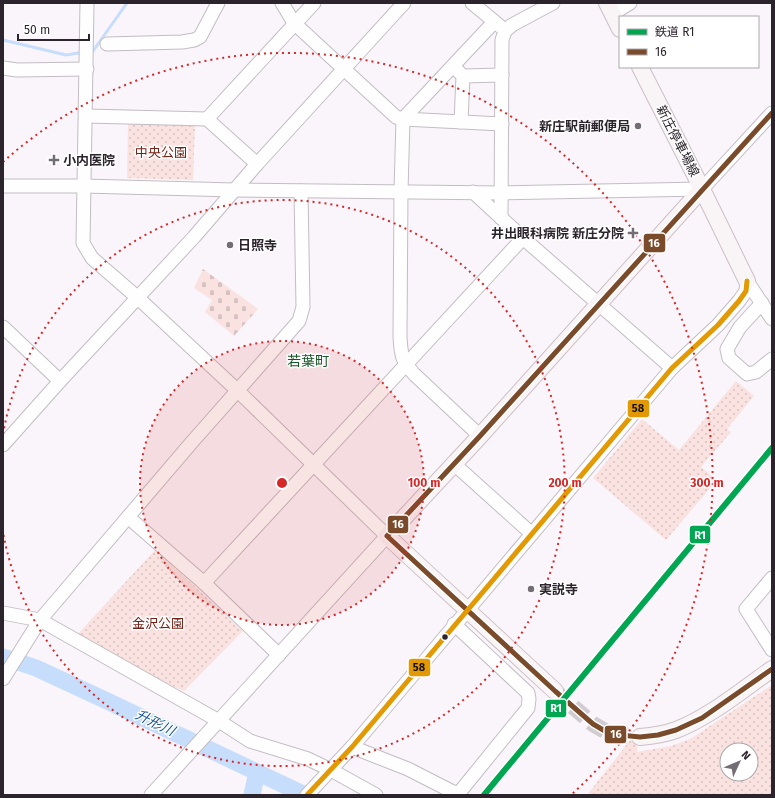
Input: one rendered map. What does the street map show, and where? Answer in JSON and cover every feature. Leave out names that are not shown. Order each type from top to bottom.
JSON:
[{"type":"main road","points":[[610,8],[619,27]]},
{"type":"main road","name":"新庄停車場線","points":[[641,68],[702,189],[746,281]]},
{"type":"main road","points":[[555,691],[468,609],[387,536],[453,463],[480,436],[702,189]]},
{"type":"main road","points":[[640,737],[658,735],[676,730],[702,718],[772,669]]},
{"type":"street","points":[[87,3],[84,244],[92,258],[138,298],[238,391],[387,536],[151,795]]},
{"type":"street","points":[[107,44],[182,42],[194,40],[200,37],[218,3]]},
{"type":"street","points":[[282,3],[294,23],[396,117],[403,119],[502,124]]},
{"type":"street","points":[[207,119],[314,3]]},
{"type":"street","points":[[3,446],[60,381],[138,298],[256,164],[404,3]]},
{"type":"street","points":[[472,3],[506,31]]},
{"type":"street","points":[[501,218],[502,40],[506,31],[512,25],[553,3]]},
{"type":"street","points":[[610,8],[630,3]]},
{"type":"street","points":[[480,436],[405,364],[401,351],[401,191],[403,119],[494,22]]},
{"type":"street","points":[[3,68],[17,70],[87,57]]},
{"type":"street","points":[[453,66],[463,76],[502,75]]},
{"type":"street","points":[[461,122],[463,76]]},
{"type":"street","points":[[3,186],[501,193],[702,189],[772,113]]},
{"type":"street","points":[[86,116],[207,119],[256,164]]},
{"type":"street","points":[[5,675],[38,623],[128,517],[299,321],[302,307],[301,191]]},
{"type":"street","points":[[473,192],[672,368]]},
{"type":"street","points":[[204,583],[405,364],[524,238]]},
{"type":"street","points":[[746,281],[772,319]]},
{"type":"street","points":[[307,795],[352,747],[454,624],[672,368],[718,325],[739,301],[746,291],[746,281]]},
{"type":"street","points":[[762,303],[740,327],[727,349],[729,358],[747,374],[756,372],[772,359]]},
{"type":"street","points":[[3,328],[60,381]]},
{"type":"street","points":[[453,463],[532,534]]},
{"type":"street","points":[[128,517],[204,583],[279,655]]},
{"type":"street","points":[[772,578],[746,609],[772,650]]},
{"type":"street","points":[[3,613],[38,623],[219,721],[250,741],[308,759],[327,773],[376,795]]},
{"type":"street","points":[[352,747],[408,769],[453,792],[459,793],[528,708],[530,699],[528,692],[454,624]]},
{"type":"green space","name":"中央公園","points":[[128,123],[195,125],[193,180],[127,178]]},
{"type":"green space","points":[[203,269],[258,309],[234,336],[205,312],[212,300],[194,288]]},
{"type":"green space","points":[[736,381],[754,396],[727,429],[731,432],[701,467],[717,480],[666,540],[593,478],[642,419],[679,450]]},
{"type":"green space","name":"金沢公園","points":[[155,550],[243,631],[184,691],[86,648],[75,637]]},
{"type":"green space","points":[[772,685],[772,795],[587,795],[635,734],[638,736],[637,752],[671,746],[690,739]]},
{"type":"waterway","points":[[89,51],[93,51],[127,3]]},
{"type":"waterway","points":[[3,40],[66,55],[84,52]]},
{"type":"waterway","name":"升形川","points":[[3,657],[36,668],[305,795]]},
{"type":"waterway","points":[[252,795],[257,772]]},
{"type":"tunnel","points":[[555,691],[593,724],[610,734],[640,737]]},
{"type":"rail line","name":"R1","points":[[484,795],[772,448]]},
{"type":"transit line","name":"16","points":[[772,113],[480,436],[387,536],[555,691],[593,724],[610,734],[640,737],[658,735],[676,730],[702,718],[772,669]]},
{"type":"transit line","name":"58","points":[[307,795],[352,747],[672,368],[718,325],[739,301],[746,291],[747,281]]},
{"type":"place","name":"新庄駅前郵便局","points":[[638,126]]},
{"type":"place","name":"小内医院","points":[[54,160]]},
{"type":"place","name":"井出眼科病院 新庄分院","points":[[633,233]]},
{"type":"place","name":"日照寺","points":[[230,245]]},
{"type":"place","name":"実説寺","points":[[531,589]]},
{"type":"district","name":"若葉町","points":[[308,361]]}]
